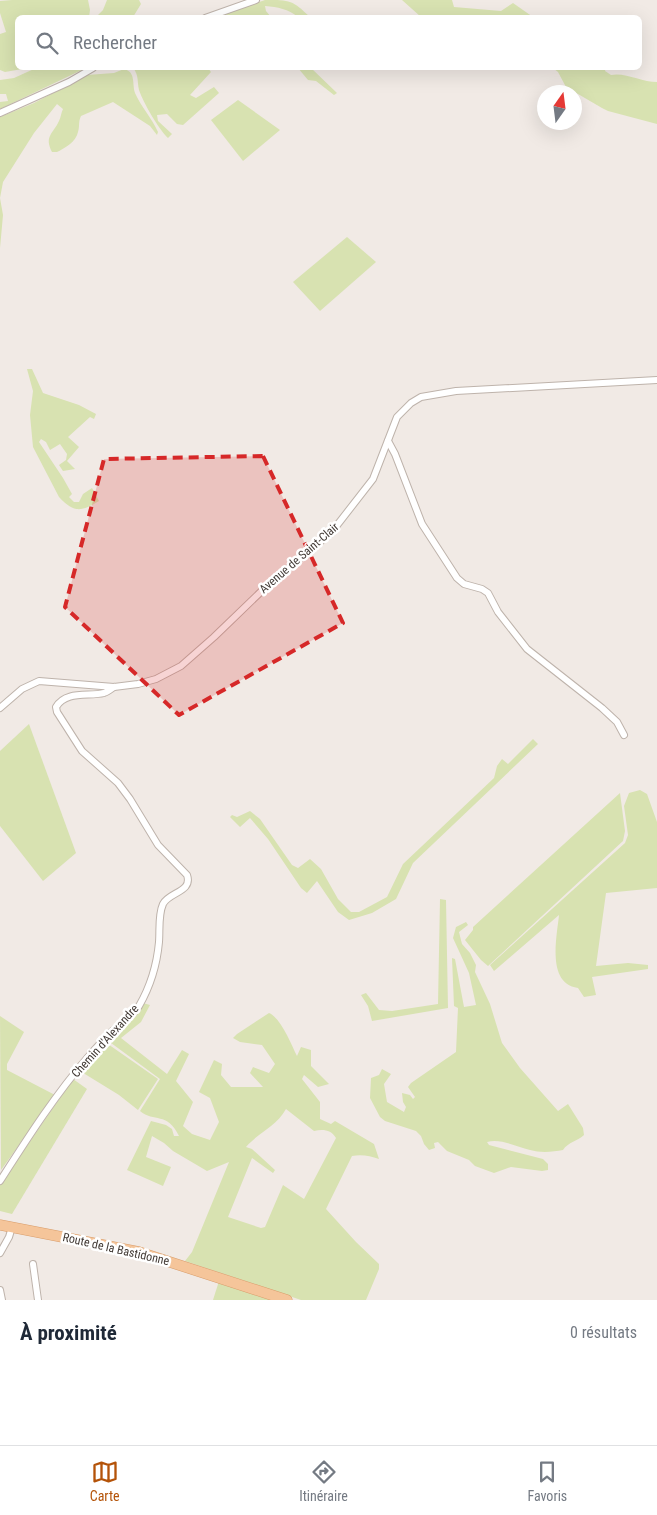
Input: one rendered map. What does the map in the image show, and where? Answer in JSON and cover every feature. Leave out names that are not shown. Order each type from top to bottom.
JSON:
[{"type":"main road","name":"Route de la Bastidonne","points":[[0,1225],[139,1252],[287,1300]]},
{"type":"street","points":[[214,15],[256,0]]},
{"type":"street","points":[[0,113],[69,82],[90,70]]},
{"type":"street","name":"Avenue de Saint-Clair","points":[[0,708],[22,689],[39,681],[114,687],[138,684],[156,679],[181,666],[270,583],[331,533],[373,479],[397,417],[420,397],[456,391],[657,380]]},
{"type":"street","points":[[388,441],[395,454],[422,524],[457,578],[464,584],[482,589],[488,593],[498,612],[527,649],[538,659],[568,679],[602,708],[617,722],[624,735]]},
{"type":"street","name":"Chemin d'Alexandre","points":[[0,1180],[75,1073],[106,1037],[134,1014],[146,992],[152,975],[163,905],[166,900],[184,889],[188,880],[187,875],[158,845],[118,783],[82,751],[57,712],[56,707],[62,699],[83,694],[105,692],[114,687]]},
{"type":"street","points":[[0,1253],[9,1238],[12,1227]]},
{"type":"street","points":[[33,1264],[38,1300]]},
{"type":"street","points":[[0,1290],[2,1300]]},
{"type":"highlighted area","points":[[263,456],[343,623],[179,715],[65,607],[104,459]]},
{"type":"green space","points":[[88,0],[90,10],[89,15],[15,15],[16,70],[5,72],[0,70],[0,34],[6,32],[0,13],[0,1]]},
{"type":"green space","points":[[107,0],[139,0],[141,4],[134,15],[98,15],[103,10]]},
{"type":"green space","points":[[265,0],[280,0],[295,4],[308,15],[295,15],[283,9],[265,6],[269,15],[221,15]]},
{"type":"green space","points":[[402,0],[452,0],[454,7],[501,11],[513,3],[530,15],[419,15]]},
{"type":"green space","points":[[32,70],[82,70],[0,109],[0,102],[8,101],[6,94],[0,94],[0,80],[14,78]]},
{"type":"green space","points":[[128,70],[133,78],[135,93],[156,127],[157,135],[150,126],[113,102],[81,116],[79,130],[75,139],[63,149],[52,152],[49,142],[50,135],[59,121],[63,109],[57,104],[34,133],[3,182],[0,198],[0,117],[34,103],[87,75]]},
{"type":"green space","points":[[134,70],[210,70],[211,72],[190,95],[196,98],[214,87],[219,93],[183,125],[177,124],[167,114],[157,115],[158,121],[172,134],[168,138],[144,102],[139,90]]},
{"type":"green space","points":[[300,70],[313,70],[337,93],[334,95],[316,81],[308,80]]},
{"type":"green space","points":[[556,70],[605,70],[611,75],[616,74],[657,82],[657,124],[608,111],[582,96],[582,85],[565,85]]},
{"type":"green space","points":[[238,100],[280,130],[243,161],[211,120]]},
{"type":"green space","points":[[0,198],[3,215],[0,248]]},
{"type":"green space","points":[[347,237],[376,262],[320,311],[293,282]]},
{"type":"green space","points":[[27,369],[32,369],[43,393],[79,405],[96,414],[94,419],[90,417],[68,437],[79,447],[67,461],[75,469],[63,471],[59,465],[66,460],[67,454],[60,444],[50,450],[46,442],[41,439],[39,442],[63,478],[72,494],[69,497],[74,502],[79,502],[83,494],[92,488],[99,501],[87,507],[82,509],[74,508],[59,497],[33,447],[30,415],[33,391]]},
{"type":"green space","points":[[29,724],[76,853],[43,881],[0,826],[0,751]]},
{"type":"green space","points":[[533,739],[538,744],[413,863],[396,899],[372,913],[349,920],[338,912],[317,881],[307,893],[301,888],[268,839],[250,818],[240,827],[230,817],[232,815],[237,817],[250,811],[260,819],[292,865],[298,868],[310,859],[321,869],[338,899],[351,912],[359,912],[387,897],[403,864],[494,778],[497,766],[502,759],[508,764]]},
{"type":"green space","points":[[640,790],[647,794],[657,822],[657,888],[606,893],[596,966],[628,963],[648,965],[648,969],[592,977],[596,995],[584,997],[578,988],[568,985],[561,978],[557,969],[556,946],[559,915],[494,971],[490,965],[625,843],[628,835],[624,806],[629,793]]},
{"type":"green space","points":[[620,793],[625,831],[623,841],[488,966],[465,940],[473,930],[473,927]]},
{"type":"green space","points":[[440,899],[446,900],[448,1008],[372,1021],[368,1006],[361,995],[366,993],[379,1010],[392,1011],[438,1004]]},
{"type":"green space","points":[[466,922],[468,925],[459,932],[462,944],[470,953],[476,965],[475,972],[490,1004],[502,1043],[520,1068],[558,1111],[568,1104],[583,1128],[584,1135],[563,1150],[551,1152],[534,1151],[498,1141],[487,1142],[489,1145],[543,1159],[548,1164],[548,1170],[511,1167],[494,1173],[475,1166],[469,1160],[447,1151],[438,1142],[434,1143],[435,1148],[429,1150],[416,1131],[385,1121],[380,1117],[370,1098],[371,1078],[379,1075],[382,1069],[391,1074],[384,1084],[387,1102],[404,1112],[406,1107],[403,1102],[402,1093],[410,1095],[413,1099],[415,1097],[408,1087],[411,1083],[456,1052],[458,1008],[454,1006],[452,958],[455,959],[464,1007],[476,1005],[469,973],[453,938],[456,927]]},
{"type":"green space","points":[[143,1003],[150,1005],[141,1022],[121,1038],[167,1074],[182,1050],[189,1054],[176,1081],[193,1102],[183,1126],[192,1134],[210,1140],[219,1122],[210,1098],[199,1092],[214,1060],[222,1064],[221,1075],[231,1087],[263,1087],[250,1073],[253,1067],[269,1073],[275,1064],[262,1045],[240,1042],[233,1038],[237,1034],[269,1013],[282,1026],[297,1056],[301,1047],[311,1050],[311,1066],[329,1084],[318,1087],[304,1075],[302,1079],[320,1102],[320,1119],[331,1124],[335,1121],[374,1144],[379,1159],[359,1155],[352,1156],[326,1209],[379,1264],[379,1269],[366,1300],[301,1300],[185,1261],[192,1252],[229,1162],[207,1171],[152,1136],[146,1157],[171,1167],[163,1186],[127,1170],[151,1121],[166,1125],[172,1129],[174,1136],[179,1136],[170,1123],[140,1111],[160,1079],[107,1040],[131,1021]],"holes":[[[286,1109],[314,1131],[327,1131],[336,1138],[304,1199],[283,1185],[265,1227],[261,1228],[228,1217],[252,1158],[273,1173],[275,1170],[252,1149],[246,1147],[273,1125]]]},
{"type":"green space","points":[[0,1016],[24,1032],[7,1064],[7,1070],[55,1095],[1,1170]]},
{"type":"green space","points":[[105,1042],[158,1079],[138,1110],[119,1095],[80,1071]]},
{"type":"green space","points":[[73,1079],[87,1089],[12,1214],[0,1211],[0,1185]]},
{"type":"green space","points":[[219,1281],[275,1300],[213,1300]]}]
